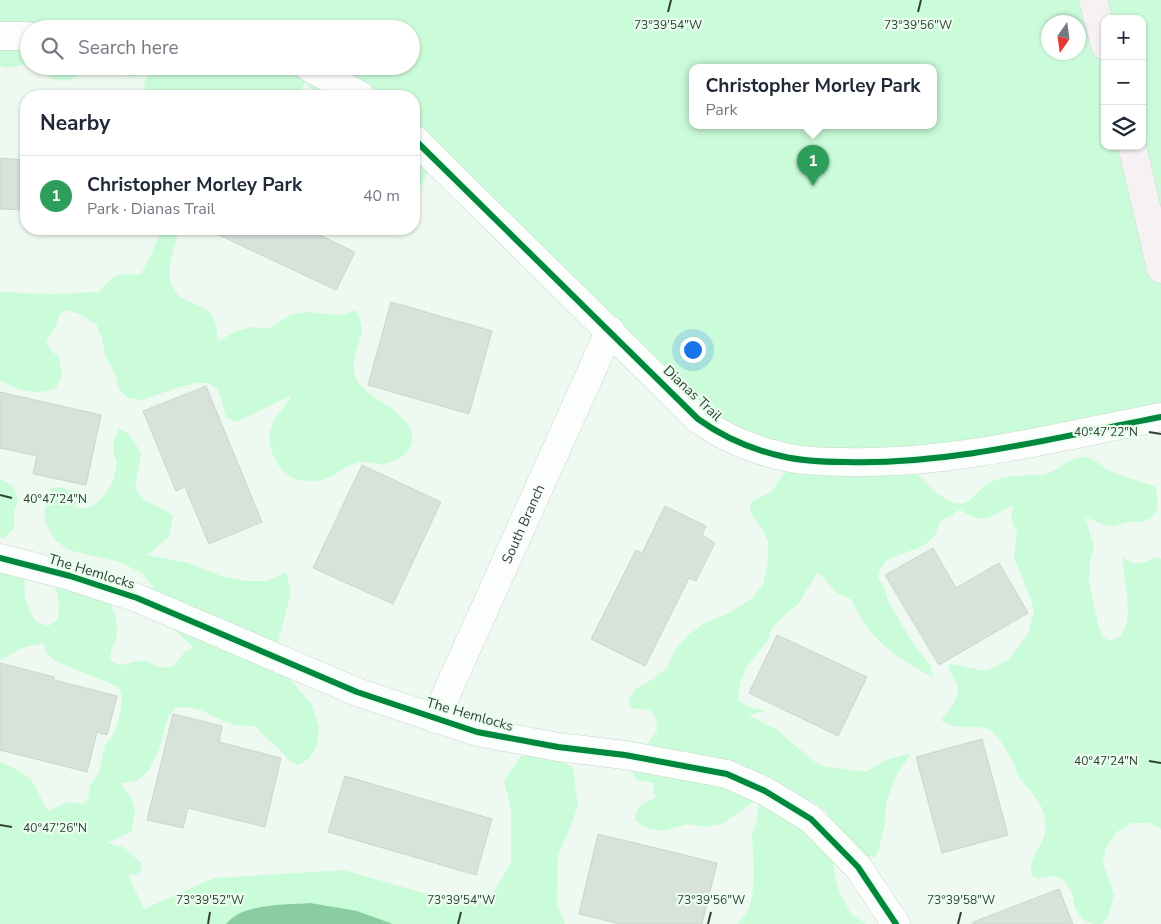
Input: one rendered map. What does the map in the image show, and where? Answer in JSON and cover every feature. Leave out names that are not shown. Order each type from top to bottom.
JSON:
[{"type":"main road","points":[[1092,0],[1101,32]]},
{"type":"main road","points":[[1133,150],[1161,269]]},
{"type":"street","points":[[0,36],[20,36]]},
{"type":"street","points":[[324,75],[351,90]]},
{"type":"street","name":"Dianas Trail","points":[[420,145],[698,418],[728,438],[741,444],[782,457],[811,460],[856,462],[931,459],[968,455],[1161,417]]},
{"type":"street","name":"South Branch","points":[[435,719],[610,330]]},
{"type":"street","name":"The Hemlocks","points":[[0,558],[70,576],[137,598],[357,692],[477,732],[510,739],[625,755],[727,774],[765,791],[810,819],[858,866],[896,924]]},
{"type":"shaded area","points":[[0,0],[1161,0],[1161,417],[912,467],[938,494],[955,503],[963,503],[970,500],[983,487],[993,481],[1012,476],[1044,475],[1081,457],[1089,457],[1119,475],[1155,486],[1158,505],[1155,514],[1151,518],[1139,522],[1128,522],[1110,526],[1085,517],[1094,547],[1090,562],[1089,582],[1102,636],[1109,641],[1120,637],[1127,622],[1128,606],[1123,557],[1135,563],[1146,562],[1155,557],[1161,559],[1161,829],[1149,823],[1131,823],[1117,832],[1106,848],[1103,863],[1114,895],[1107,919],[1101,924],[1094,924],[1083,920],[1075,908],[1072,892],[1061,878],[1050,876],[1037,879],[1032,876],[1032,862],[1045,832],[1044,814],[1038,801],[1019,777],[1011,758],[999,739],[991,731],[982,727],[953,726],[941,720],[948,712],[958,692],[958,687],[948,664],[983,671],[996,667],[1009,659],[1028,634],[1034,611],[1014,557],[1017,533],[1011,519],[1013,505],[986,518],[974,517],[959,509],[953,515],[941,520],[934,537],[923,546],[887,560],[880,569],[878,578],[884,587],[888,601],[914,645],[930,665],[933,677],[895,655],[884,646],[866,625],[851,599],[838,594],[818,572],[798,604],[779,620],[772,629],[768,640],[747,666],[740,683],[738,700],[749,707],[766,711],[749,715],[777,730],[822,766],[866,772],[886,760],[911,753],[895,778],[886,804],[885,824],[879,849],[875,857],[856,855],[826,811],[814,803],[795,797],[833,857],[835,877],[841,896],[852,915],[866,924],[737,924],[747,913],[752,897],[754,875],[752,835],[757,819],[759,798],[722,824],[706,827],[688,824],[662,831],[644,827],[635,820],[641,805],[656,798],[653,792],[654,783],[637,780],[632,772],[637,757],[657,731],[656,718],[651,711],[632,708],[628,701],[635,689],[653,679],[667,668],[675,650],[688,635],[703,624],[729,613],[752,598],[763,585],[768,562],[768,541],[750,512],[751,502],[772,491],[785,472],[799,468],[741,444],[429,160],[425,179],[420,187],[420,90],[314,90],[305,82],[302,90],[145,90],[144,83],[148,75],[420,75],[420,20],[20,20],[20,66],[8,68],[0,66]]},
{"type":"shaded area","points":[[48,75],[79,75],[63,81]]},
{"type":"shaded area","points":[[159,235],[178,235],[170,265],[171,284],[175,292],[182,298],[203,307],[214,319],[218,342],[236,331],[251,327],[269,328],[292,314],[306,312],[340,315],[356,310],[362,328],[354,360],[357,380],[369,393],[404,419],[412,435],[408,451],[389,463],[361,462],[347,467],[327,479],[307,481],[295,479],[283,470],[274,458],[269,437],[274,420],[292,395],[237,422],[226,417],[219,391],[209,383],[197,383],[177,388],[142,400],[128,398],[119,390],[115,374],[105,356],[102,338],[96,324],[79,314],[66,310],[59,315],[56,327],[46,341],[51,351],[59,356],[62,375],[56,388],[41,392],[27,391],[0,380],[0,292],[52,294],[98,292],[110,280],[121,274],[141,274]]},
{"type":"shaded area","points":[[119,429],[125,431],[135,442],[141,455],[135,488],[143,500],[164,509],[173,516],[169,537],[147,555],[188,563],[221,576],[246,581],[267,581],[286,572],[291,592],[279,639],[280,656],[289,678],[312,705],[319,727],[317,745],[310,757],[302,764],[297,765],[291,762],[256,726],[231,724],[189,707],[175,708],[168,717],[158,753],[149,770],[137,781],[121,783],[133,801],[135,810],[131,832],[107,843],[123,847],[141,863],[142,869],[137,874],[128,875],[144,909],[214,878],[343,870],[452,901],[488,902],[511,862],[511,810],[504,781],[521,756],[547,752],[573,768],[578,807],[558,856],[557,904],[565,924],[393,924],[357,911],[232,917],[226,924],[0,924],[0,762],[31,780],[49,811],[66,802],[82,804],[88,798],[90,786],[99,772],[105,745],[113,735],[122,702],[121,692],[116,686],[56,661],[47,654],[43,643],[22,648],[0,660],[0,567],[19,573],[25,582],[25,598],[28,608],[36,622],[48,626],[58,620],[59,603],[56,589],[65,577],[103,587],[113,609],[117,628],[117,634],[111,650],[111,661],[123,665],[141,661],[160,667],[172,667],[185,652],[193,647],[172,628],[152,586],[142,573],[119,562],[69,550],[55,540],[45,522],[45,502],[50,489],[62,488],[74,493],[76,508],[89,508],[102,498],[113,481],[117,463],[113,450],[114,439]]},
{"type":"shaded area","points":[[0,478],[14,487],[17,496],[17,504],[14,511],[14,528],[5,538],[0,537]]},
{"type":"shaded area","points":[[310,903],[357,911],[393,924],[226,924],[242,912],[265,906]]},
{"type":"building","points":[[0,158],[20,160],[20,210],[0,209]]},
{"type":"building","points":[[219,235],[320,235],[355,252],[336,290]]},
{"type":"building","points":[[391,302],[492,331],[469,414],[368,385]]},
{"type":"building","points":[[206,386],[262,522],[209,544],[185,487],[176,491],[143,411]]},
{"type":"building","points":[[0,392],[101,415],[86,485],[33,474],[37,456],[0,448]]},
{"type":"building","points":[[362,465],[441,502],[393,604],[313,568]]},
{"type":"building","points":[[665,506],[706,526],[702,535],[715,543],[696,581],[689,578],[645,666],[591,639],[636,550],[642,553]]},
{"type":"building","points":[[933,548],[956,588],[999,563],[1028,613],[939,665],[885,575]]},
{"type":"building","points":[[777,635],[867,677],[838,736],[749,693]]},
{"type":"building","points":[[0,663],[54,677],[54,680],[117,696],[107,735],[97,732],[87,772],[0,750]]},
{"type":"building","points":[[173,714],[222,726],[219,742],[281,758],[265,827],[188,808],[183,828],[147,820]]},
{"type":"building","points":[[982,739],[1008,835],[942,853],[916,757]]},
{"type":"building","points":[[345,776],[492,819],[476,875],[328,832]]},
{"type":"building","points":[[598,834],[717,863],[702,924],[620,924],[579,914]]},
{"type":"building","points":[[1059,889],[1073,924],[973,924],[973,922]]},
{"type":"cycle path","points":[[420,145],[698,419],[727,437],[758,450],[813,461],[885,462],[925,459],[1044,441],[1161,417]]},
{"type":"cycle path","points":[[0,558],[70,576],[137,598],[357,692],[477,732],[558,747],[625,755],[727,774],[765,791],[811,819],[858,867],[896,924]]},
{"type":"place","name":"Christopher Morley Park","points":[[813,186]]}]
